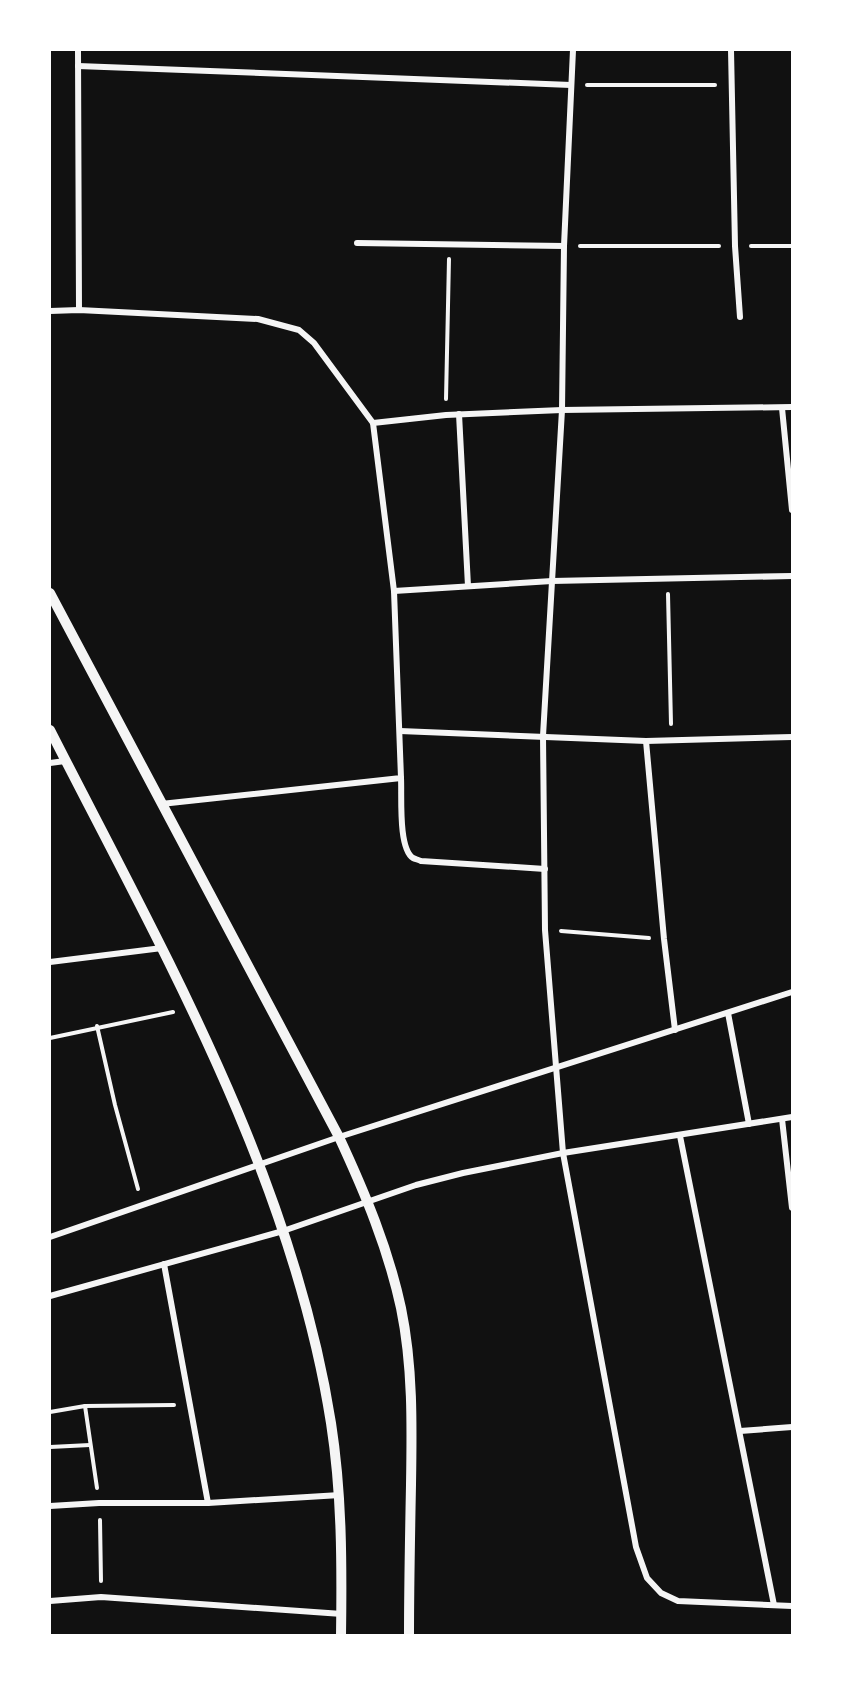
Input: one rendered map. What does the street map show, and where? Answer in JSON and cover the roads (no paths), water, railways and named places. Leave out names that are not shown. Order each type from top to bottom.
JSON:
[{"type":"street","points":[[78,50],[79,310]]},
{"type":"street","points":[[573,50],[564,246],[562,410],[543,736],[545,930],[563,1153],[636,1547],[647,1578],[661,1593],[678,1601],[792,1606]]},
{"type":"street","points":[[731,50],[735,246],[740,317]]},
{"type":"street","points":[[78,66],[572,85]]},
{"type":"street","points":[[357,243],[564,246]]},
{"type":"street","points":[[50,311],[79,310],[258,319],[299,330],[314,343],[372,423],[394,591],[403,835],[406,848],[411,857],[422,861],[544,869]]},
{"type":"street","points":[[372,423],[459,414],[562,410],[792,407]]},
{"type":"street","points":[[782,408],[792,510]]},
{"type":"street","points":[[459,414],[468,586]]},
{"type":"street","points":[[394,591],[552,581],[792,576]]},
{"type":"street","points":[[50,593],[339,1137],[369,1201],[385,1246],[401,1309],[410,1374],[409,1635]]},
{"type":"street","points":[[50,730],[192,1008],[259,1166],[283,1231],[317,1350],[331,1422],[340,1495],[341,1635]]},
{"type":"street","points":[[400,731],[646,741],[792,737]]},
{"type":"street","points":[[646,741],[664,939],[675,1030]]},
{"type":"street","points":[[50,764],[65,761]]},
{"type":"street","points":[[161,804],[401,778]]},
{"type":"street","points":[[50,962],[162,948]]},
{"type":"street","points":[[50,1237],[339,1137],[792,992]]},
{"type":"street","points":[[728,1013],[749,1124]]},
{"type":"street","points":[[50,1296],[283,1231],[416,1185],[463,1173],[563,1153],[792,1117]]},
{"type":"street","points":[[782,1119],[792,1208]]},
{"type":"street","points":[[680,1136],[774,1605]]},
{"type":"street","points":[[164,1264],[208,1503]]},
{"type":"street","points":[[740,1431],[792,1427]]},
{"type":"street","points":[[50,1506],[99,1503],[208,1503],[340,1495]]},
{"type":"street","points":[[50,1601],[101,1598],[342,1614]]}]
